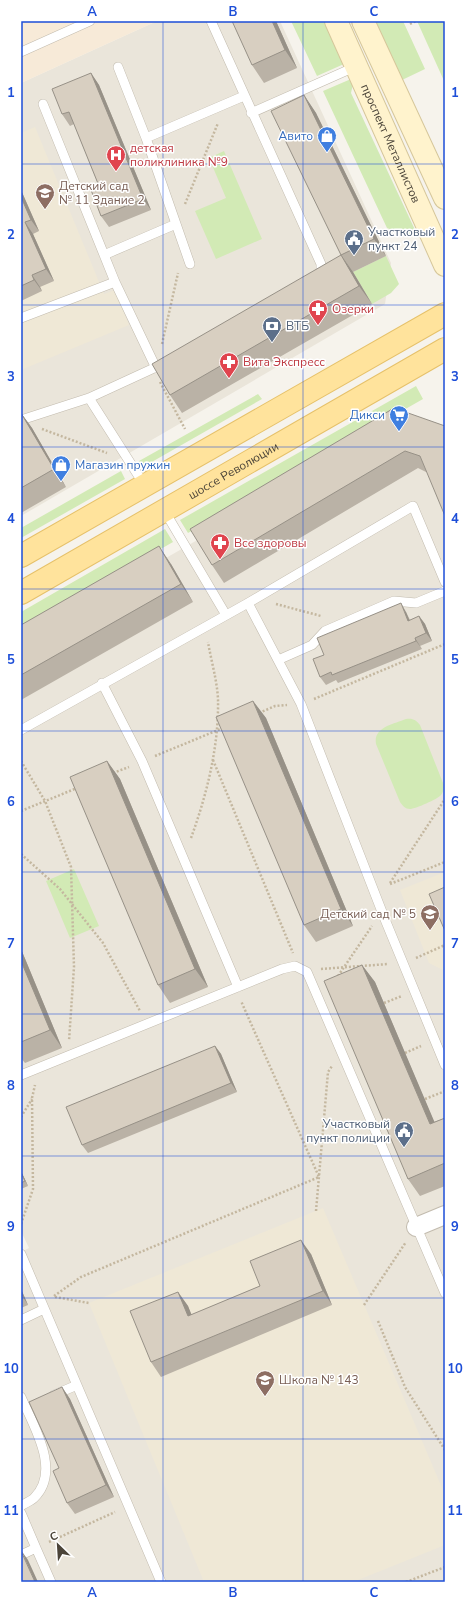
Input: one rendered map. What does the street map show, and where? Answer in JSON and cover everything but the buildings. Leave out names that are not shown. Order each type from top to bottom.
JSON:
[{"type":"main road","points":[[21,556],[445,314]]},
{"type":"main road","name":"шоссе Революции","points":[[21,592],[445,349]]},
{"type":"street","name":"проспект Металлистов","points":[[336,21],[445,265]]},
{"type":"street","name":"проспект Металлистов","points":[[363,21],[445,198]]},
{"type":"street","points":[[416,1227],[445,1214]]},
{"type":"lane","points":[[21,52],[90,21]]},
{"type":"lane","points":[[211,21],[251,113],[321,264],[321,274],[315,282]]},
{"type":"lane","points":[[251,113],[357,66]]},
{"type":"lane","points":[[118,67],[146,138],[190,264]]},
{"type":"lane","points":[[146,138],[244,96]]},
{"type":"lane","points":[[43,104],[115,282],[156,368]]},
{"type":"lane","points":[[104,255],[176,224]]},
{"type":"lane","points":[[21,318],[115,282]]},
{"type":"lane","points":[[21,420],[89,398],[156,368],[170,360]]},
{"type":"lane","points":[[89,398],[145,486]]},
{"type":"lane","points":[[21,730],[102,683],[251,601],[413,506],[445,582]]},
{"type":"lane","points":[[164,510],[226,615]]},
{"type":"lane","points":[[278,660],[312,645],[325,631],[394,601],[416,603],[445,591]]},
{"type":"lane","points":[[251,601],[278,660],[301,704],[373,890],[445,1065]]},
{"type":"lane","points":[[102,683],[142,761],[238,987]]},
{"type":"lane","points":[[21,1075],[282,969],[295,966],[307,972],[445,1293]]},
{"type":"lane","points":[[21,1254],[161,1582]]},
{"type":"lane","points":[[21,1320],[44,1309]]},
{"type":"lane","points":[[48,1398],[77,1385]]},
{"type":"lane","points":[[21,1397],[30,1407],[45,1451],[46,1470],[42,1487],[34,1498],[21,1506]]},
{"type":"lane","points":[[21,1513],[51,1582]]},
{"type":"lane","points":[[21,1555],[36,1548]]},
{"type":"path","points":[[410,24],[416,21]]},
{"type":"path","points":[[176,224],[226,104]]},
{"type":"path","points":[[184,247],[156,368],[159,380],[184,429]]},
{"type":"path","points":[[35,426],[129,461]]},
{"type":"path","points":[[251,601],[345,622]]},
{"type":"path","points":[[182,855],[189,844],[207,790],[213,759],[216,731],[218,698],[204,627]]},
{"type":"path","points":[[256,714],[275,706],[301,704],[445,644]]},
{"type":"path","points":[[107,775],[229,725]]},
{"type":"path","points":[[213,759],[294,953]]},
{"type":"path","points":[[21,761],[45,801],[71,867],[74,967],[68,1055]]},
{"type":"path","points":[[21,811],[80,787]]},
{"type":"path","points":[[390,884],[445,799]]},
{"type":"path","points":[[21,854],[60,889],[103,943],[146,1024]]},
{"type":"path","points":[[373,890],[445,862]]},
{"type":"path","points":[[318,998],[324,995],[345,967],[382,912]]},
{"type":"path","points":[[307,972],[314,969],[403,963],[445,945]]},
{"type":"path","points":[[238,987],[239,998],[319,1177]]},
{"type":"path","points":[[384,1004],[414,990]]},
{"type":"path","points":[[316,1211],[328,1072],[342,1054]]},
{"type":"path","points":[[425,1099],[445,1091]]},
{"type":"path","points":[[21,1117],[32,1098],[33,1189],[21,1224]]},
{"type":"path","points":[[89,1303],[53,1297],[81,1277],[319,1177]]},
{"type":"path","points":[[364,1305],[416,1227]]},
{"type":"path","points":[[378,1321],[405,1386],[445,1450]]},
{"type":"path","points":[[36,1548],[129,1506]]},
{"type":"path","points":[[406,1582],[445,1567]]},
{"type":"shaded area","points":[[21,21],[157,21],[21,83]]},
{"type":"shaded area","points":[[157,21],[280,21],[391,263],[385,304],[21,516],[21,83]]},
{"type":"shaded area","name":"Детский сад № 11 Здание 2","points":[[35,127],[104,294],[115,290],[129,325],[21,370],[21,133]]},
{"type":"shaded area","points":[[407,420],[445,433],[445,1582],[21,1582],[21,1252],[29,1248],[21,1231],[21,641]]},
{"type":"shaded area","name":"Детский сад № 5","points":[[445,872],[445,971],[429,963],[400,890]]},
{"type":"shaded area","name":"Школа № 143","points":[[323,1208],[445,1495],[445,1545],[353,1582],[204,1582],[89,1303]]},
{"type":"green space","points":[[291,21],[325,21],[344,64],[317,76]]},
{"type":"green space","points":[[375,21],[403,21],[425,69],[402,80]]},
{"type":"green space","points":[[417,21],[445,21],[445,83]]},
{"type":"green space","points":[[351,79],[353,84],[351,93],[416,232],[408,236],[387,228],[323,91]]},
{"type":"green space","points":[[224,151],[262,239],[216,259],[195,211],[226,198],[209,158]]},
{"type":"green space","points":[[386,256],[399,284],[391,293],[372,304],[353,272]]},
{"type":"green space","points":[[416,386],[423,399],[188,533],[180,520]]},
{"type":"green space","points":[[258,394],[262,399],[143,467],[139,461]]},
{"type":"green space","points":[[121,471],[125,479],[21,538],[21,528]]},
{"type":"green space","points":[[165,529],[173,542],[21,629],[21,612]]},
{"type":"green space","points":[[406,719],[414,720],[420,725],[444,786],[443,792],[439,797],[426,804],[410,809],[405,808],[400,802],[376,744],[376,738],[381,730]]},
{"type":"green space","points":[[74,869],[99,926],[70,938],[46,881]]},
{"type":"place","name":"Авито","points":[[327,153]]},
{"type":"place","name":"детская поликлиника №9","points":[[116,172]]},
{"type":"place","name":"Детский сад № 11 Здание 2","points":[[45,210]]},
{"type":"place","name":"Участковый пункт 24","points":[[354,256]]},
{"type":"place","name":"Озерки","points":[[318,326]]},
{"type":"place","name":"ВТБ","points":[[272,343]]},
{"type":"place","name":"Вита Экспресс","points":[[229,379]]},
{"type":"place","name":"Дикси","points":[[399,432]]},
{"type":"place","name":"Магазин пружин","points":[[61,482]]},
{"type":"place","name":"Все здоровы","points":[[220,560]]},
{"type":"place","name":"Детский сад № 5","points":[[430,931]]},
{"type":"place","name":"Участковый пункт полиции","points":[[404,1148]]},
{"type":"place","name":"Школа № 143","points":[[265,1397]]}]
